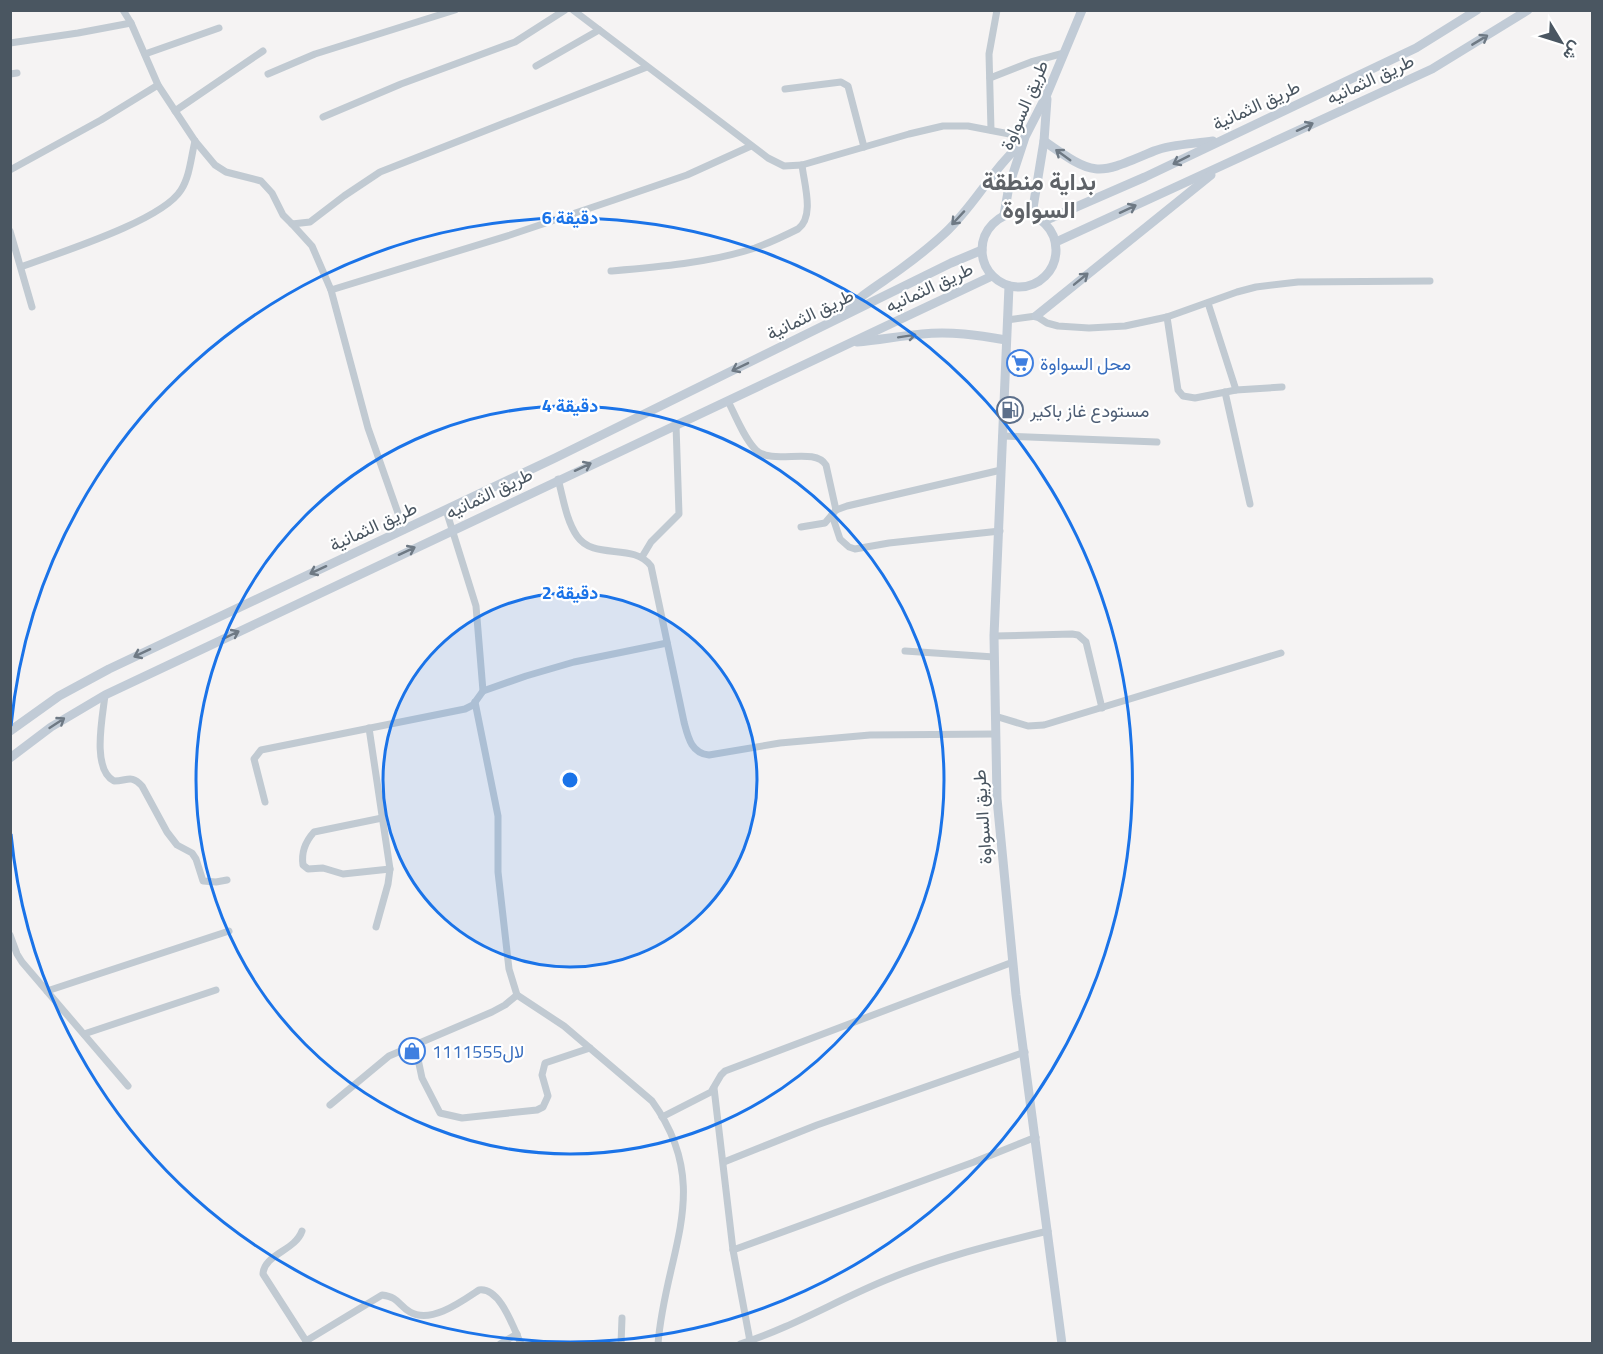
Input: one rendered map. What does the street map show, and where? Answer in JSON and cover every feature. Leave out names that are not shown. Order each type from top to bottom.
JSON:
[{"type":"street","points":[[123,10],[158,85],[195,141],[215,165],[226,172],[261,181],[272,193],[284,214],[312,246],[331,290],[368,428],[404,530]]},
{"type":"street","points":[[268,74],[315,54],[455,10]]},
{"type":"street","points":[[323,117],[401,84],[515,42],[565,10]]},
{"type":"street","points":[[573,10],[751,146],[784,166],[802,165],[944,126],[969,126],[1024,140],[945,233],[902,267],[861,295],[840,317]]},
{"type":"street","points":[[991,130],[988,54],[997,10]]},
{"type":"street","name":"طريق السواوة","points":[[1004,215],[1009,186],[1024,140],[1047,94],[1082,10]]},
{"type":"street","name":"طريق الثمانية","points":[[1044,221],[1145,177],[1416,48],[1477,10]]},
{"type":"street","name":"طريق الثمانيه","points":[[1056,242],[1432,69],[1528,10]]},
{"type":"street","points":[[10,43],[131,23]]},
{"type":"street","points":[[145,54],[219,28]]},
{"type":"street","points":[[536,66],[598,30]]},
{"type":"street","points":[[175,111],[263,51]]},
{"type":"street","points":[[990,78],[1031,62],[1064,53]]},
{"type":"street","points":[[292,224],[310,222],[380,172],[647,67]]},
{"type":"street","points":[[785,89],[841,82],[848,86],[864,147]]},
{"type":"street","points":[[10,170],[101,120],[158,85]]},
{"type":"street","points":[[1032,214],[1044,141],[1047,94]]},
{"type":"street","points":[[21,267],[130,225],[156,213],[174,200],[187,179],[195,141]]},
{"type":"street","points":[[1044,141],[1073,162],[1098,170],[1118,167],[1173,146],[1219,141]]},
{"type":"street","points":[[331,290],[615,200],[687,175],[751,146]]},
{"type":"street","points":[[1007,320],[1036,316],[1224,164]]},
{"type":"street","points":[[611,272],[726,256],[756,247],[798,229],[804,225],[807,213],[802,165]]},
{"type":"street","points":[[1023,212],[1032,214],[1050,227],[1056,242],[1055,261],[1045,277],[1028,286],[1009,286],[992,276],[986,268],[982,250],[983,239],[988,229],[1004,215],[1023,212]]},
{"type":"street","points":[[10,231],[32,307]]},
{"type":"street","name":"طريق الثمانية","points":[[10,731],[59,696],[109,669],[446,510],[982,250]]},
{"type":"street","name":"طريق الثمانيه","points":[[10,758],[51,728],[105,695],[558,478],[728,401],[992,276]]},
{"type":"street","points":[[1036,316],[1047,323],[1058,326],[1089,328],[1125,326],[1167,317],[1247,290],[1298,282],[1430,281]]},
{"type":"street","name":"طريق السواوة","points":[[1009,286],[994,636],[998,824],[1013,962],[1062,1344]]},
{"type":"street","points":[[1208,303],[1236,390]]},
{"type":"street","points":[[1167,317],[1180,393],[1187,398],[1236,390],[1282,387]]},
{"type":"street","points":[[848,343],[922,334],[951,333],[982,335],[1006,340]]},
{"type":"street","points":[[1225,392],[1250,504]]},
{"type":"street","points":[[728,401],[757,451],[771,456],[816,458],[825,463],[840,539],[849,547],[855,549],[1000,531]]},
{"type":"street","points":[[642,557],[651,542],[679,514],[676,425]]},
{"type":"street","points":[[1002,436],[1157,441]]},
{"type":"street","points":[[801,526],[825,523],[834,512],[906,491],[1001,470]]},
{"type":"street","points":[[558,478],[570,523],[579,539],[595,548],[631,552],[642,557],[651,566],[688,735],[695,749],[703,754],[780,743],[870,735],[995,734]]},
{"type":"street","points":[[446,510],[476,606],[483,691]]},
{"type":"street","points":[[994,636],[1072,634],[1081,637],[1086,642],[1102,708]]},
{"type":"street","points":[[265,802],[254,759],[261,750],[465,709],[475,702],[483,691],[552,668],[667,643]]},
{"type":"street","points":[[905,651],[994,657]]},
{"type":"street","points":[[996,716],[1019,724],[1035,726],[1054,723],[1281,653]]},
{"type":"street","points":[[105,695],[100,744],[102,762],[108,776],[114,781],[132,778],[142,786],[166,832],[196,859],[203,881],[227,880]]},
{"type":"street","points":[[475,702],[498,816],[498,872],[509,969],[517,994],[564,1026],[652,1101],[677,1150],[681,1165],[684,1209],[681,1234],[665,1290],[658,1344]]},
{"type":"street","points":[[369,728],[390,869],[376,927]]},
{"type":"street","points":[[382,818],[314,832],[302,853],[303,865],[308,869],[323,868],[343,874],[390,869]]},
{"type":"street","points":[[47,991],[229,931]]},
{"type":"street","points":[[10,935],[17,954],[128,1086]]},
{"type":"street","points":[[662,1117],[704,1096],[714,1088],[721,1075],[730,1069],[1013,962]]},
{"type":"street","points":[[84,1034],[216,990]]},
{"type":"street","points":[[330,1105],[389,1056],[492,1012],[505,1005],[517,994]]},
{"type":"street","points":[[415,1045],[420,1072],[435,1107],[440,1113],[462,1118],[537,1110],[543,1107],[548,1096],[542,1075],[545,1063],[590,1048]]},
{"type":"street","points":[[724,1162],[817,1125],[1025,1052]]},
{"type":"street","points":[[714,1088],[733,1250],[750,1341]]},
{"type":"street","points":[[733,1250],[1036,1137]]},
{"type":"street","points":[[302,1231],[299,1239],[268,1261],[263,1274],[307,1342],[382,1295],[395,1298],[412,1313],[423,1315],[451,1309],[479,1290],[484,1290],[496,1296],[521,1344]]},
{"type":"street","points":[[740,1344],[922,1266],[987,1245],[1048,1231]]},
{"type":"street","points":[[621,1344],[622,1318]]},
{"type":"street","points":[[500,1344],[516,1334]]},
{"type":"place","name":"محل السواوة","points":[[1020,363]]},
{"type":"place","name":"مستودع غاز باكير","points":[[1010,410]]},
{"type":"place","name":"1111555لال","points":[[412,1051]]},
{"type":"district","name":"بداية منطقة السواوة","points":[[1039,195]]}]
